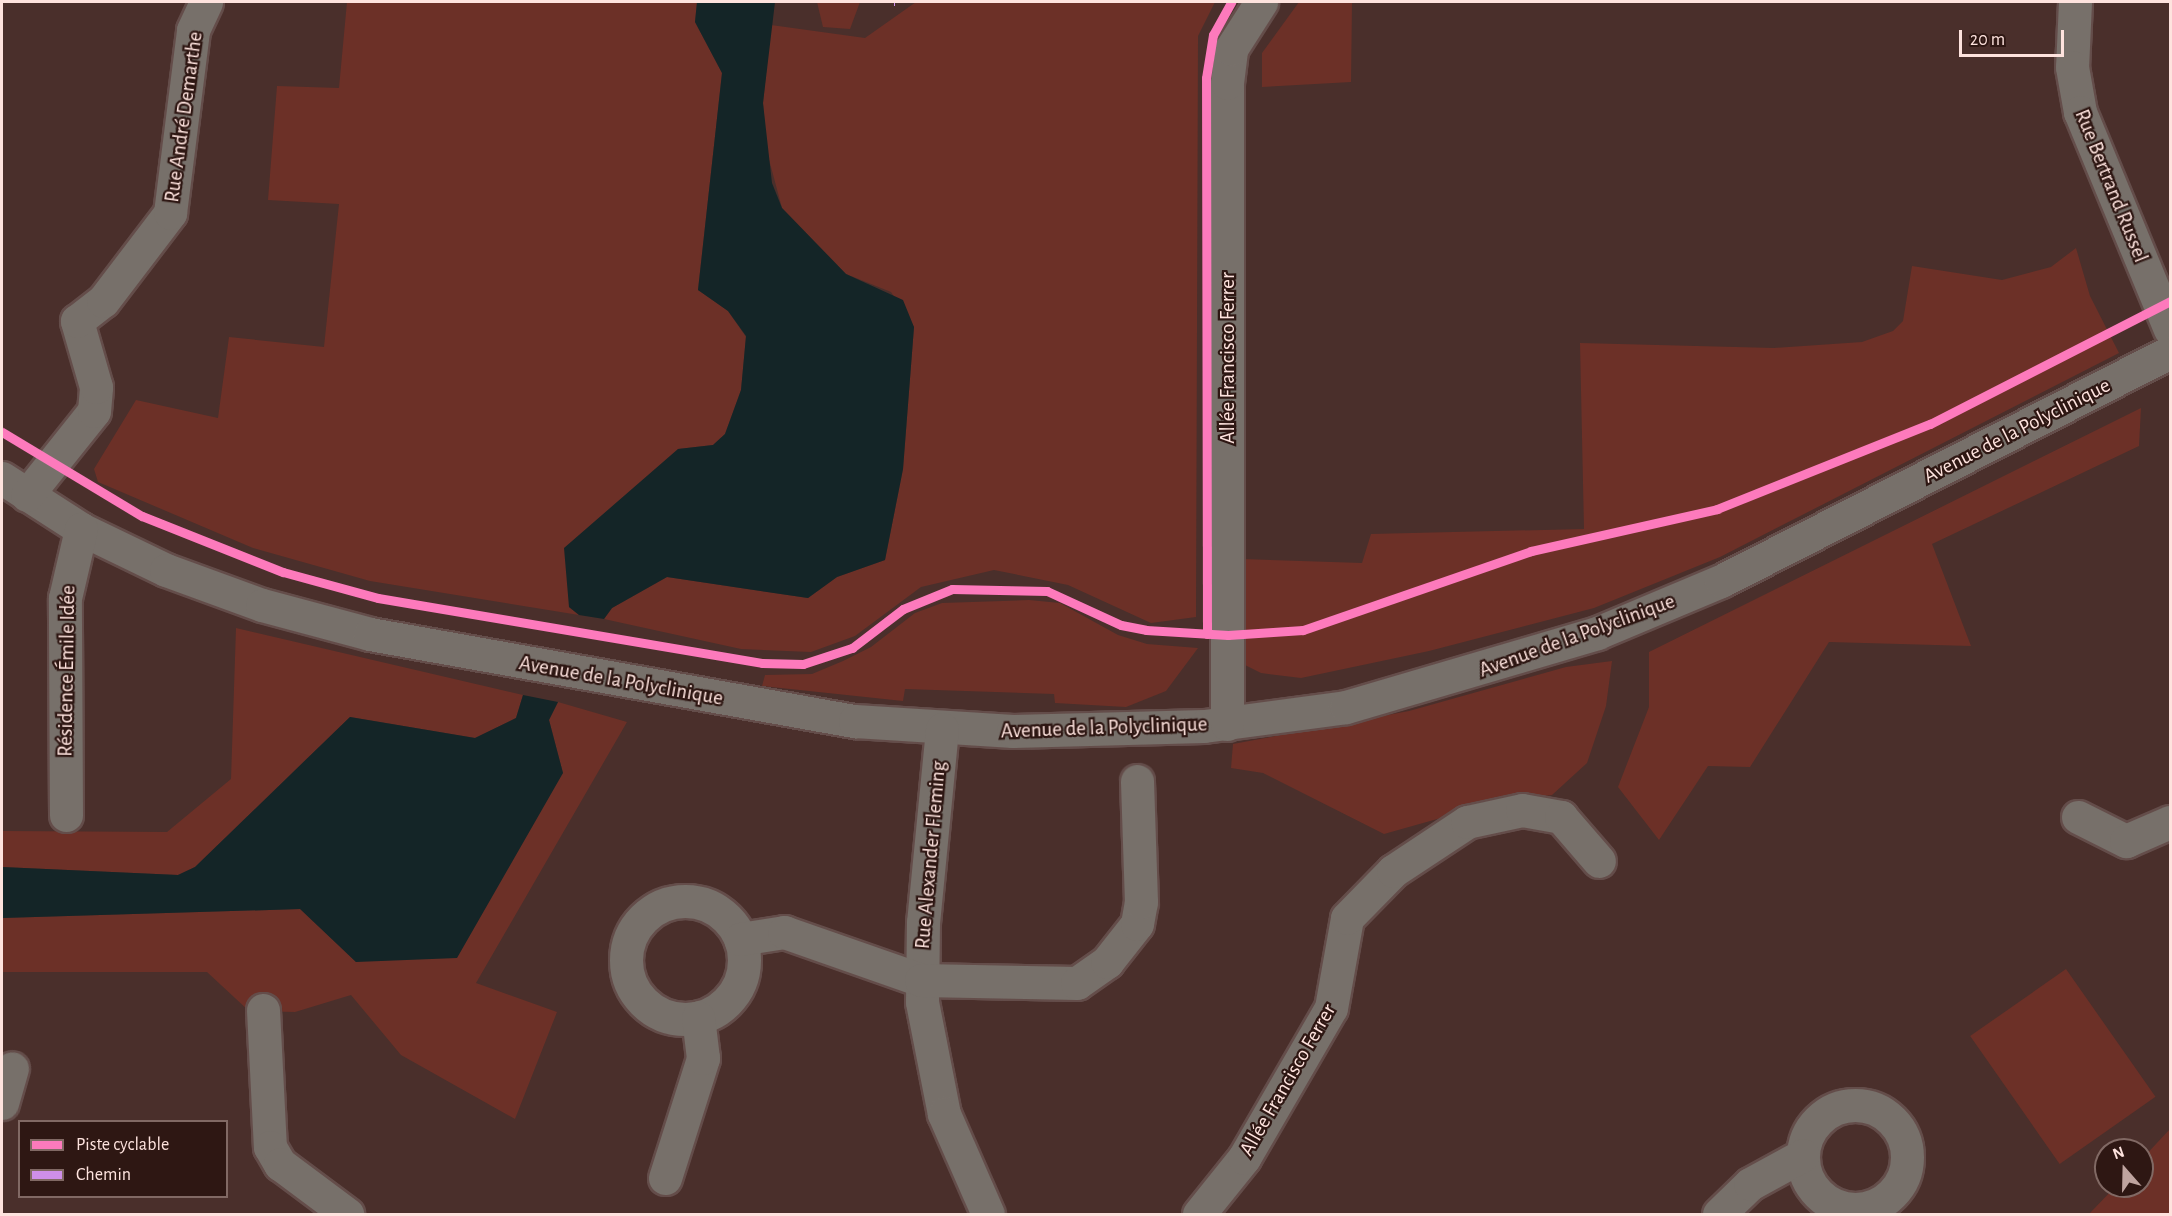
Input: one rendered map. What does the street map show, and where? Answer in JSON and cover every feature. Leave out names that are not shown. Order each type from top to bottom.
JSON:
[{"type":"street","name":"Rue André Demarthe","points":[[14,487],[94,411],[96,387],[77,321],[103,301],[170,213],[193,30],[206,2]]},
{"type":"street","name":"Allée Francisco Ferrer","points":[[1227,724],[1227,82],[1234,42],[1261,2]]},
{"type":"street","name":"Rue Bertrand Russel","points":[[2075,2],[2072,67],[2080,112],[2170,329]]},
{"type":"street","name":"Avenue de la Polyclinique","points":[[14,487],[81,529],[199,583],[342,628],[796,712],[942,729],[1087,731],[1227,724],[1309,714],[1396,694],[1632,620],[1720,581],[2170,352]]},
{"type":"street","name":"Résidence Émile Idée","points":[[66,815],[65,598],[81,529]]},
{"type":"street","name":"Rue Alexander Fleming","points":[[942,729],[921,980],[928,1048],[944,1114],[988,1215]]},
{"type":"street","name":"Rue Alexander Fleming","points":[[921,980],[1065,985],[1097,971],[1132,932],[1140,914],[1137,781]]},
{"type":"street","name":"Allée Francisco Ferrer","points":[[1199,1215],[1244,1158],[1330,1008],[1347,918],[1393,871],[1467,822],[1522,810],[1561,817],[1599,861]]},
{"type":"street","points":[[2078,817],[2126,841],[2170,822]]},
{"type":"street","points":[[691,901],[721,913],[740,939],[739,984],[725,1003],[698,1017],[666,1016],[640,997],[627,967],[632,936],[659,907],[691,901]]},
{"type":"street","points":[[740,939],[784,932],[921,980]]},
{"type":"street","points":[[263,1010],[270,1147],[288,1172],[347,1215]]},
{"type":"street","points":[[665,1178],[703,1058],[698,1017]]},
{"type":"street","points":[[2,1103],[12,1068]]},
{"type":"street","points":[[1719,1215],[1750,1184],[1803,1155]]},
{"type":"shaded area","points":[[347,2],[697,2],[695,22],[722,73],[698,290],[728,311],[746,337],[741,390],[725,434],[713,445],[678,449],[569,607],[579,615],[370,581],[253,548],[98,482],[94,469],[136,400],[218,418],[229,337],[324,347],[339,204],[268,200],[277,86],[339,88]]},
{"type":"shaded area","points":[[697,2],[775,2],[763,103],[772,183],[782,208],[846,274],[903,300],[914,327],[903,469],[885,560],[837,577],[808,598],[667,577],[612,608],[604,619],[579,615],[569,607],[564,548],[678,449],[713,445],[725,434],[741,390],[746,336],[728,311],[698,290],[722,73],[695,22]]},
{"type":"shaded area","points":[[817,2],[860,2],[850,29],[823,27]]},
{"type":"shaded area","points":[[916,2],[1215,2],[1198,36],[1196,617],[1151,623],[1068,585],[994,570],[921,587],[855,636],[811,652],[741,649],[604,619],[612,608],[667,577],[808,598],[837,577],[885,560],[903,469],[914,327],[891,292],[846,274],[782,208],[767,152],[763,103],[771,25],[865,38]]},
{"type":"shaded area","points":[[1299,2],[1352,2],[1351,82],[1262,87],[1262,53]]},
{"type":"shaded area","points":[[2076,248],[2090,296],[2119,353],[1720,557],[1594,608],[1429,651],[1301,678],[1261,673],[1241,663],[1242,559],[1362,563],[1371,534],[1584,529],[1580,343],[1774,348],[1862,342],[1893,331],[1903,321],[1912,266],[2002,280],[2051,267]]},
{"type":"shaded area","points":[[2141,408],[2139,446],[1932,544],[1971,646],[1829,642],[1750,767],[1708,766],[1659,840],[1618,787],[1649,707],[1649,652]]},
{"type":"shaded area","points":[[1029,600],[1060,603],[1118,635],[1147,644],[1198,648],[1166,691],[1126,707],[1055,703],[1054,694],[905,689],[903,701],[762,686],[765,675],[812,674],[843,661],[871,647],[915,613],[942,603]]},
{"type":"shaded area","points":[[236,628],[523,695],[516,718],[475,738],[350,717],[195,867],[178,875],[2,867],[2,831],[167,832],[231,779]]},
{"type":"shaded area","points":[[1612,661],[1606,706],[1587,763],[1552,795],[1494,803],[1384,834],[1263,773],[1231,768],[1233,744],[1409,711],[1566,667]]},
{"type":"shaded area","points":[[523,695],[558,702],[549,720],[563,773],[457,958],[356,962],[300,909],[2,918],[2,867],[178,875],[195,867],[350,717],[475,738],[516,718]]},
{"type":"shaded area","points":[[558,702],[627,722],[476,983],[557,1012],[515,1119],[401,1055],[351,995],[295,1012],[249,1011],[207,972],[2,972],[2,918],[301,909],[356,962],[563,773],[549,720]]},
{"type":"shaded area","points":[[2066,969],[2155,1097],[2060,1164],[1970,1036]]},
{"type":"shaded area","points":[[2170,1129],[2170,1214],[2089,1214],[2104,1198],[2154,1198],[2154,1146]]},
{"type":"cycle path","points":[[1207,634],[1206,78],[1213,35],[1231,2]]},
{"type":"cycle path","points":[[2,432],[142,516],[283,572],[378,598],[762,663],[803,664],[852,648],[903,609],[952,589],[1047,591],[1121,625],[1146,630],[1228,635],[1303,630],[1531,551],[1717,509],[1930,424],[2170,301]]}]
